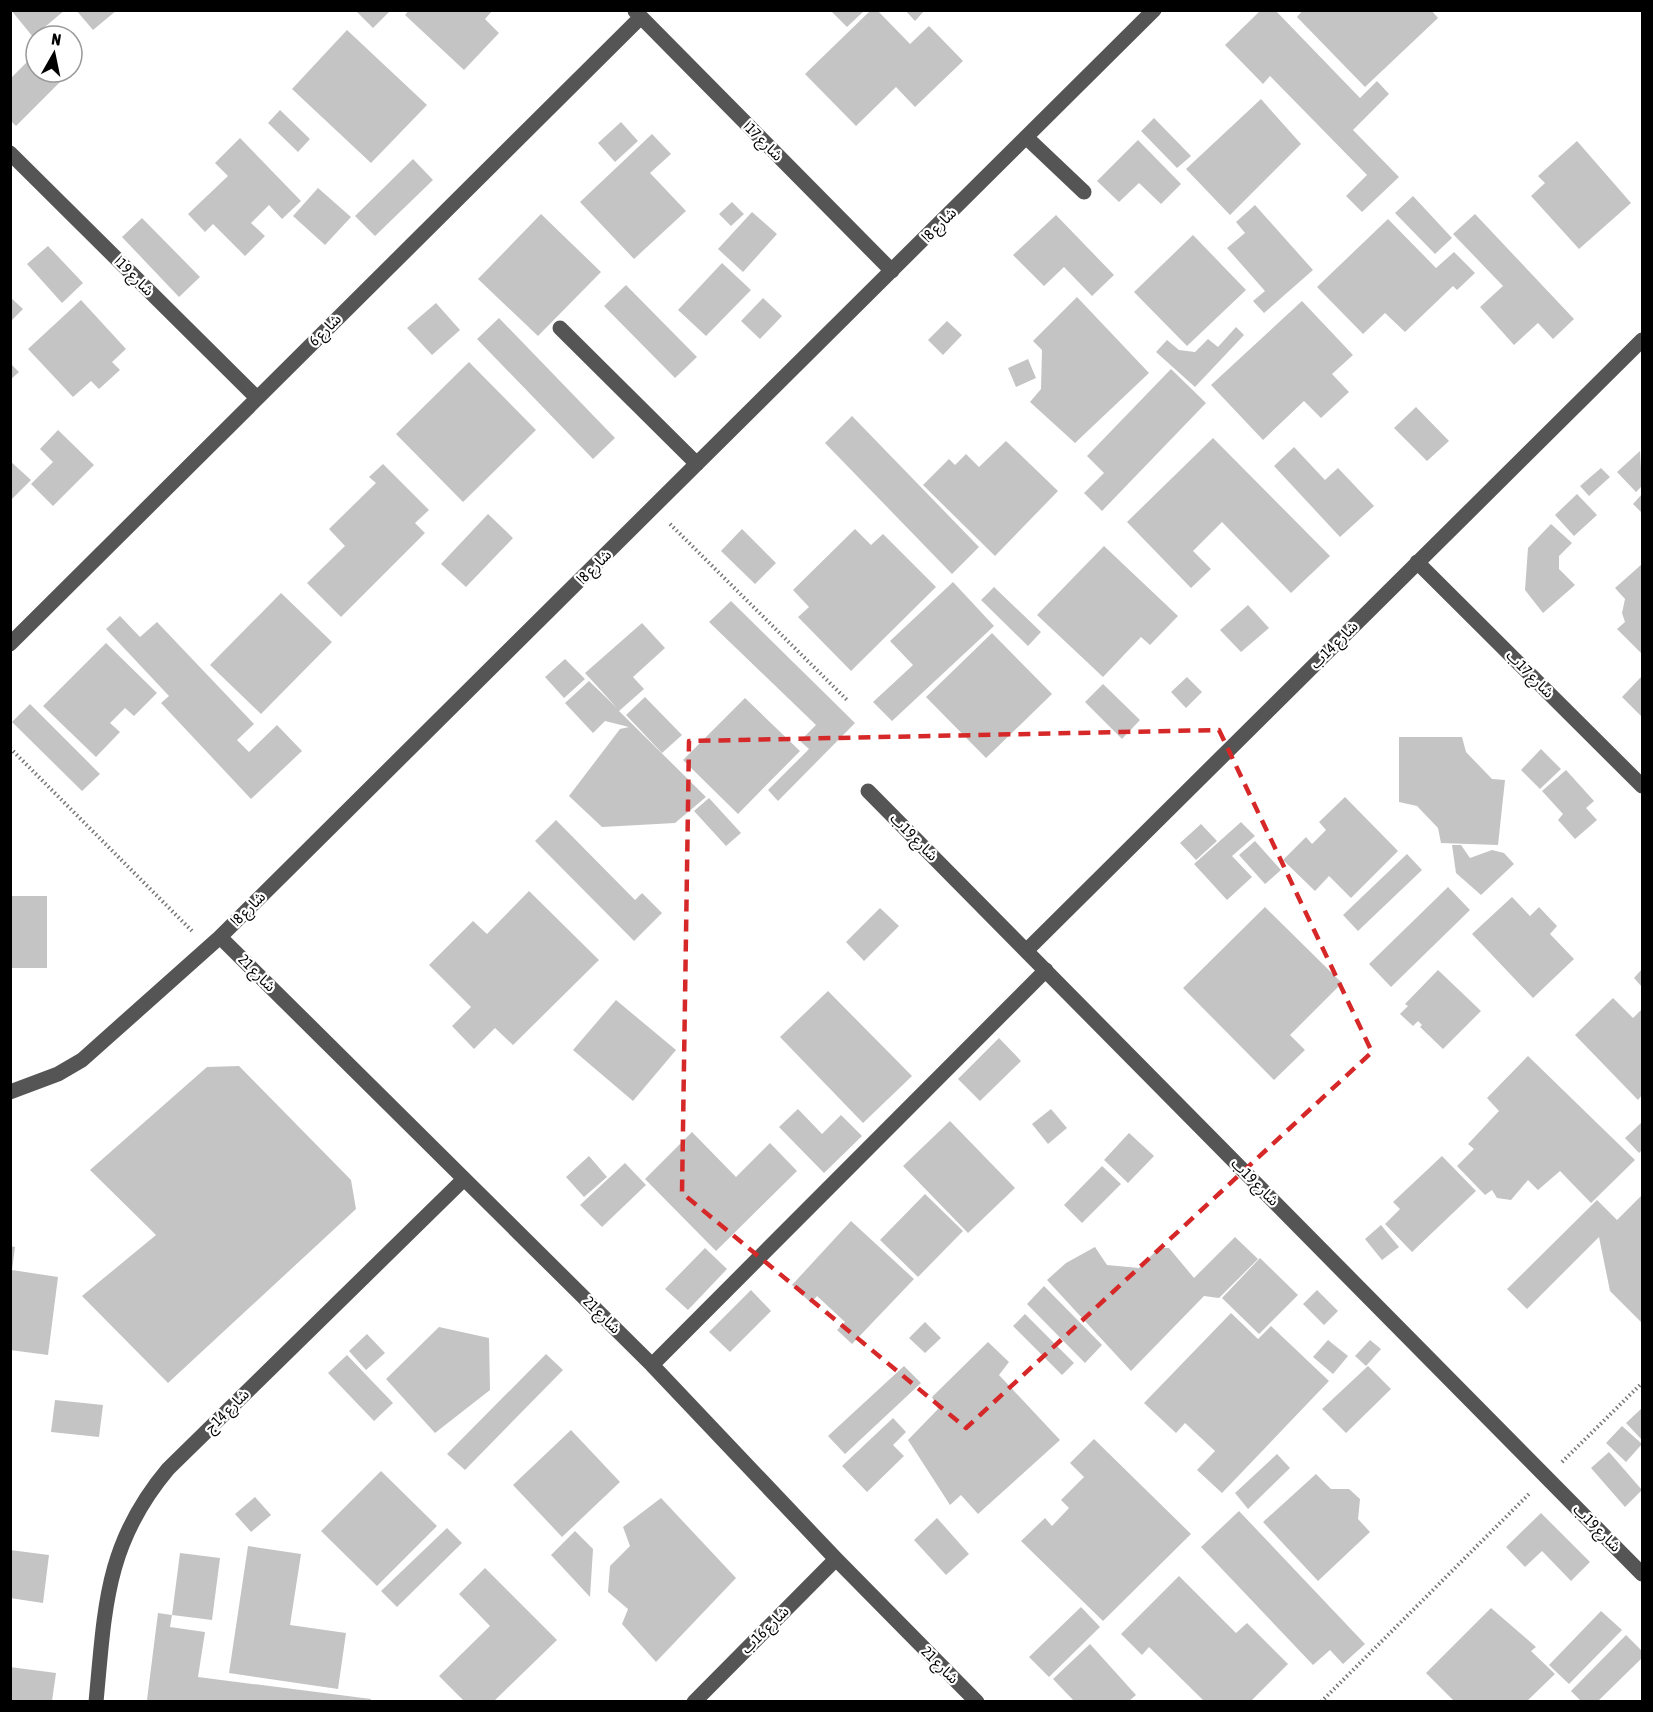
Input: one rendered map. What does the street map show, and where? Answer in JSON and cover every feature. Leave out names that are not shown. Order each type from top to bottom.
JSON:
[{"type":"street","name":"شارع 8ا","points":[[10,1092],[58,1074],[82,1060],[209,948],[1154,10]]},
{"type":"street","name":"شارع 17ا","points":[[638,14],[892,271]]},
{"type":"street","name":"شارع 6","points":[[10,644],[638,14]]},
{"type":"street","points":[[1026,137],[1084,192]]},
{"type":"street","name":"شارع 19ا","points":[[10,153],[257,398]]},
{"type":"street","points":[[560,328],[697,464]]},
{"type":"street","name":"شارع 14ب","points":[[1027,950],[1642,340]]},
{"type":"street","name":"شارع 17ب","points":[[1417,562],[1642,786]]},
{"type":"street","name":"شارع 19ب","points":[[868,791],[1642,1574]]},
{"type":"street","name":"شارع 21","points":[[220,937],[652,1365],[836,1559],[976,1701]]},
{"type":"street","points":[[652,1365],[1046,970]]},
{"type":"street","name":"شارع 14ج","points":[[96,1701],[109,1582],[125,1533],[152,1489],[168,1469],[464,1179]]},
{"type":"street","name":"شارع 16ب","points":[[694,1701],[836,1559]]},
{"type":"path","points":[[654,507],[848,701]]},
{"type":"path","points":[[10,748],[209,948]]},
{"type":"path","points":[[1321,1701],[1642,1383]]},
{"type":"highlighted area","points":[[1219,730],[1372,1052],[966,1428],[682,1193],[689,741]]},
{"type":"building","points":[[11,10],[65,10],[48,24],[24,24],[24,26]]},
{"type":"building","points":[[76,10],[117,10],[93,30]]},
{"type":"building","points":[[355,10],[391,10],[373,28]]},
{"type":"building","points":[[409,10],[493,10],[485,19],[499,33],[464,70],[405,15]]},
{"type":"building","points":[[834,10],[865,10],[847,27],[832,12]]},
{"type":"building","points":[[871,10],[877,10],[910,44],[929,26],[963,61],[915,107],[896,87],[856,126],[805,74]]},
{"type":"building","points":[[905,10],[925,10],[915,21]]},
{"type":"building","points":[[1261,10],[1275,10],[1360,98],[1377,81],[1389,94],[1353,130],[1399,177],[1362,212],[1346,196],[1367,175],[1270,76],[1263,84],[1225,45]]},
{"type":"building","points":[[1303,10],[1431,10],[1438,18],[1365,87],[1297,17]]},
{"type":"building","points":[[347,30],[427,105],[371,163],[292,89]]},
{"type":"building","points":[[24,65],[24,84],[58,84],[16,126],[10,120],[10,79]]},
{"type":"building","points":[[1261,99],[1301,144],[1230,215],[1186,169]]},
{"type":"building","points":[[280,110],[310,139],[298,152],[268,123]]},
{"type":"building","points":[[1154,118],[1191,156],[1177,168],[1141,131]]},
{"type":"building","points":[[621,122],[638,141],[615,162],[598,143]]},
{"type":"building","points":[[652,134],[671,154],[650,173],[686,211],[634,259],[580,202]]},
{"type":"building","points":[[240,138],[301,201],[282,219],[269,205],[251,223],[265,236],[245,256],[213,224],[205,232],[188,214],[228,176],[215,163]]},
{"type":"building","points":[[1138,140],[1181,184],[1161,204],[1139,183],[1119,202],[1097,181]]},
{"type":"building","points":[[1577,141],[1631,203],[1579,249],[1531,196],[1545,183],[1538,176]]},
{"type":"building","points":[[413,159],[433,180],[375,236],[355,216]]},
{"type":"building","points":[[318,188],[351,217],[325,245],[293,216]]},
{"type":"building","points":[[1413,196],[1452,238],[1435,254],[1395,213]]},
{"type":"building","points":[[732,202],[744,214],[731,226],[719,214]]},
{"type":"building","points":[[1255,205],[1313,270],[1264,313],[1253,301],[1265,291],[1227,248],[1245,233],[1236,222]]},
{"type":"building","points":[[752,212],[777,234],[743,272],[718,249]]},
{"type":"building","points":[[541,214],[601,272],[538,336],[478,279]]},
{"type":"building","points":[[1475,214],[1574,319],[1553,339],[1538,323],[1514,345],[1480,307],[1503,286],[1453,234]]},
{"type":"building","points":[[1056,215],[1114,275],[1092,296],[1064,267],[1044,286],[1013,255]]},
{"type":"building","points":[[142,218],[200,277],[179,297],[122,237]]},
{"type":"building","points":[[1388,219],[1436,268],[1454,252],[1475,273],[1457,290],[1453,286],[1405,332],[1385,313],[1363,334],[1317,287]]},
{"type":"building","points":[[1193,235],[1246,290],[1187,346],[1134,292]]},
{"type":"building","points":[[48,246],[83,283],[62,303],[27,264]]},
{"type":"building","points":[[722,263],[751,290],[706,336],[678,310]]},
{"type":"building","points":[[626,285],[697,357],[675,378],[604,306]]},
{"type":"building","points":[[10,297],[23,309],[10,322]]},
{"type":"building","points":[[1077,297],[1149,373],[1075,443],[1030,402],[1041,389],[1042,350],[1033,341]]},
{"type":"building","points":[[763,298],[782,316],[760,339],[741,321]]},
{"type":"building","points":[[81,300],[126,349],[112,362],[120,370],[99,389],[91,381],[73,397],[28,349]]},
{"type":"building","points":[[1302,301],[1353,355],[1332,374],[1349,392],[1321,418],[1304,401],[1263,440],[1211,385]]},
{"type":"building","points":[[436,303],[460,330],[432,355],[407,328]]},
{"type":"building","points":[[499,318],[615,438],[593,459],[477,339]]},
{"type":"building","points":[[947,321],[962,335],[943,355],[928,340]]},
{"type":"building","points":[[1236,327],[1244,335],[1195,387],[1156,352],[1167,340],[1179,350],[1195,352],[1208,339],[1218,347]]},
{"type":"building","points":[[1028,359],[1036,378],[1016,387],[1008,368]]},
{"type":"building","points":[[469,362],[536,430],[463,502],[396,434]]},
{"type":"building","points":[[10,363],[19,372],[10,380]]},
{"type":"building","points":[[1171,369],[1206,403],[1102,511],[1084,493],[1104,473],[1087,456]]},
{"type":"building","points":[[1416,407],[1449,441],[1427,461],[1394,428]]},
{"type":"building","points":[[852,416],[979,547],[952,574],[825,443]]},
{"type":"building","points":[[58,430],[94,465],[53,506],[31,484],[53,462],[40,449]]},
{"type":"building","points":[[1213,438],[1330,556],[1291,593],[1222,522],[1193,551],[1211,569],[1191,588],[1127,522]]},
{"type":"building","points":[[1006,441],[1058,491],[995,556],[923,485],[949,459],[955,465],[966,454],[979,467]]},
{"type":"building","points":[[1294,447],[1325,480],[1338,468],[1374,506],[1340,537],[1274,466]]},
{"type":"building","points":[[1640,451],[1642,486],[1636,492],[1617,472]]},
{"type":"building","points":[[10,461],[31,480],[10,501]]},
{"type":"building","points":[[383,464],[429,510],[415,523],[425,533],[341,617],[307,583],[345,546],[329,529],[376,483],[369,477]]},
{"type":"building","points":[[1601,468],[1610,477],[1589,496],[1580,486]]},
{"type":"building","points":[[1577,494],[1597,515],[1574,536],[1555,515]]},
{"type":"building","points":[[1642,494],[1642,513],[1633,504]]},
{"type":"building","points":[[488,514],[513,538],[466,587],[441,564]]},
{"type":"building","points":[[1551,524],[1572,543],[1559,556],[1559,569],[1575,585],[1543,613],[1525,590],[1528,548]]},
{"type":"building","points":[[742,529],[776,563],[755,584],[721,551]]},
{"type":"building","points":[[855,529],[871,545],[883,534],[936,587],[851,671],[798,617],[809,607],[793,590]]},
{"type":"building","points":[[1104,546],[1178,616],[1150,645],[1141,637],[1103,677],[1037,615]]},
{"type":"building","points":[[1642,564],[1642,654],[1617,629],[1625,622],[1622,613],[1625,599],[1615,588]]},
{"type":"building","points":[[953,582],[994,626],[892,721],[873,702],[913,665],[890,641]]},
{"type":"building","points":[[994,587],[1041,632],[1028,646],[981,600]]},
{"type":"building","points":[[281,593],[332,642],[261,714],[210,665]]},
{"type":"building","points":[[731,601],[855,723],[778,801],[768,790],[809,749],[800,741],[816,725],[709,622]]},
{"type":"building","points":[[1248,605],[1269,628],[1241,652],[1220,630]]},
{"type":"building","points":[[120,616],[140,637],[157,622],[254,724],[237,740],[249,752],[277,725],[302,751],[251,799],[161,703],[169,696],[106,629]]},
{"type":"building","points":[[642,623],[665,648],[633,677],[644,689],[619,711],[706,797],[675,823],[602,827],[569,796],[620,729],[629,727],[605,721],[593,733],[565,703],[589,681],[617,708],[585,673]]},
{"type":"building","points":[[992,633],[1052,694],[986,758],[926,697]]},
{"type":"building","points":[[106,643],[157,693],[134,716],[125,708],[110,723],[120,732],[96,757],[43,706]]},
{"type":"building","points":[[565,659],[585,679],[564,698],[545,677]]},
{"type":"building","points":[[1642,676],[1642,717],[1622,697]]},
{"type":"building","points":[[1187,677],[1202,692],[1186,708],[1171,692]]},
{"type":"building","points":[[1103,684],[1140,720],[1122,739],[1085,702]]},
{"type":"building","points":[[645,697],[682,735],[662,753],[626,715]]},
{"type":"building","points":[[745,698],[800,751],[738,814],[683,760]]},
{"type":"building","points":[[30,704],[100,774],[82,791],[12,722]]},
{"type":"building","points":[[1399,737],[1462,737],[1466,752],[1492,779],[1505,780],[1498,845],[1441,843],[1438,828],[1417,806],[1399,802]]},
{"type":"building","points":[[1541,749],[1561,769],[1540,789],[1521,770]]},
{"type":"building","points":[[1566,770],[1594,801],[1586,808],[1597,820],[1575,839],[1558,820],[1563,814],[1542,791]]},
{"type":"building","points":[[1345,797],[1398,851],[1351,898],[1329,876],[1315,891],[1283,860],[1306,837],[1312,844],[1326,830],[1319,822]]},
{"type":"building","points":[[709,798],[741,833],[726,846],[694,811]]},
{"type":"building","points":[[556,820],[635,900],[642,893],[662,913],[634,941],[535,841]]},
{"type":"building","points":[[1241,822],[1255,836],[1232,856],[1252,877],[1227,900],[1194,864]]},
{"type":"building","points":[[1201,824],[1217,841],[1196,860],[1180,843]]},
{"type":"building","points":[[1255,841],[1281,870],[1265,884],[1239,855]]},
{"type":"building","points":[[1452,845],[1461,845],[1470,858],[1492,850],[1504,853],[1514,864],[1481,895],[1456,873]]},
{"type":"building","points":[[1407,854],[1422,870],[1358,931],[1343,915]]},
{"type":"building","points":[[1448,887],[1470,910],[1391,987],[1369,964]]},
{"type":"building","points":[[529,891],[599,960],[513,1045],[495,1028],[474,1049],[452,1026],[471,1007],[429,965],[473,921],[487,934]]},
{"type":"building","points":[[10,896],[47,896],[47,968],[10,968]]},
{"type":"building","points":[[1512,897],[1530,916],[1539,907],[1557,926],[1550,934],[1574,959],[1533,998],[1472,934]]},
{"type":"building","points":[[1265,907],[1342,983],[1290,1035],[1305,1050],[1274,1080],[1183,988]]},
{"type":"building","points":[[880,908],[899,926],[864,961],[846,942]]},
{"type":"building","points":[[1642,969],[1642,987],[1634,978]]},
{"type":"building","points":[[1438,970],[1481,1011],[1443,1049],[1420,1027],[1422,1025],[1418,1021],[1413,1026],[1400,1014],[1408,1006],[1405,1004]]},
{"type":"building","points":[[828,991],[912,1076],[863,1123],[780,1037]]},
{"type":"building","points":[[1613,998],[1633,1018],[1642,1009],[1642,1095],[1638,1100],[1575,1035]]},
{"type":"building","points":[[616,1000],[676,1050],[633,1101],[573,1050]]},
{"type":"building","points":[[999,1038],[1021,1061],[980,1101],[958,1079]]},
{"type":"building","points":[[1528,1056],[1635,1160],[1591,1203],[1560,1171],[1538,1190],[1528,1180],[1511,1200],[1497,1198],[1492,1190],[1485,1195],[1457,1166],[1474,1149],[1468,1144],[1499,1111],[1487,1098]]},
{"type":"building","points":[[239,1066],[351,1180],[356,1209],[168,1383],[82,1296],[156,1235],[90,1170],[207,1067]]},
{"type":"building","points":[[798,1109],[822,1134],[841,1115],[862,1136],[824,1173],[779,1127]]},
{"type":"building","points":[[1051,1109],[1067,1128],[1048,1144],[1032,1124]]},
{"type":"building","points":[[950,1121],[1015,1188],[968,1233],[903,1166]]},
{"type":"building","points":[[1642,1122],[1642,1150],[1639,1153],[1625,1138]]},
{"type":"building","points":[[692,1132],[736,1177],[770,1143],[797,1171],[716,1251],[645,1179]]},
{"type":"building","points":[[1129,1133],[1154,1156],[1128,1183],[1104,1160]]},
{"type":"building","points":[[589,1156],[607,1177],[584,1197],[566,1177]]},
{"type":"building","points":[[1442,1156],[1476,1191],[1412,1252],[1385,1224],[1400,1209],[1393,1202]]},
{"type":"building","points":[[625,1163],[646,1185],[602,1227],[580,1205]]},
{"type":"building","points":[[1102,1166],[1121,1184],[1082,1223],[1064,1205]]},
{"type":"building","points":[[925,1194],[963,1231],[918,1277],[880,1240]]},
{"type":"building","points":[[1641,1196],[1642,1323],[1610,1291],[1599,1237],[1527,1309],[1507,1289],[1597,1200],[1617,1220]]},
{"type":"building","points":[[851,1221],[914,1279],[852,1344],[837,1330],[845,1322],[817,1296],[811,1303],[792,1285]]},
{"type":"building","points":[[1381,1225],[1399,1247],[1382,1260],[1365,1239]]},
{"type":"building","points":[[1235,1237],[1258,1259],[1219,1298],[1204,1296],[1131,1371],[1047,1280],[1066,1263],[1095,1247],[1107,1265],[1139,1268],[1159,1248],[1169,1248],[1194,1278]]},
{"type":"building","points":[[10,1246],[15,1247],[12,1270],[58,1277],[48,1355],[10,1350]]},
{"type":"building","points":[[705,1248],[727,1269],[688,1310],[665,1289]]},
{"type":"building","points":[[1260,1258],[1298,1295],[1259,1334],[1222,1298]]},
{"type":"building","points":[[1044,1286],[1102,1345],[1085,1363],[1027,1304]]},
{"type":"building","points":[[751,1290],[771,1311],[730,1352],[709,1332]]},
{"type":"building","points":[[1317,1290],[1338,1311],[1324,1325],[1303,1304]]},
{"type":"building","points":[[1231,1313],[1258,1339],[1271,1326],[1329,1381],[1222,1493],[1197,1470],[1215,1451],[1185,1423],[1176,1433],[1144,1403]]},
{"type":"building","points":[[1025,1314],[1074,1363],[1062,1375],[1013,1326]]},
{"type":"building","points":[[925,1322],[941,1338],[925,1353],[909,1338]]},
{"type":"building","points":[[439,1327],[489,1338],[490,1390],[435,1433],[386,1379]]},
{"type":"building","points":[[367,1334],[385,1353],[366,1370],[349,1351]]},
{"type":"building","points":[[1328,1340],[1348,1356],[1333,1374],[1313,1357]]},
{"type":"building","points":[[1370,1340],[1381,1349],[1366,1366],[1355,1356]]},
{"type":"building","points":[[988,1342],[1009,1362],[999,1375],[1060,1440],[978,1514],[961,1495],[950,1505],[908,1440],[938,1409],[932,1397]]},
{"type":"building","points":[[546,1354],[563,1370],[465,1470],[447,1454]]},
{"type":"building","points":[[347,1355],[393,1403],[374,1421],[328,1373]]},
{"type":"building","points":[[904,1366],[921,1383],[845,1454],[828,1436]]},
{"type":"building","points":[[1368,1366],[1391,1389],[1346,1433],[1322,1409]]},
{"type":"building","points":[[55,1400],[103,1405],[99,1437],[51,1432]]},
{"type":"building","points":[[1642,1408],[1642,1440],[1626,1423]]},
{"type":"building","points":[[893,1418],[906,1432],[893,1445],[904,1456],[867,1492],[842,1466]]},
{"type":"building","points":[[1622,1426],[1642,1444],[1626,1462],[1606,1443]]},
{"type":"building","points":[[571,1430],[620,1482],[562,1537],[513,1485]]},
{"type":"building","points":[[1094,1439],[1191,1534],[1103,1621],[1021,1541],[1045,1518],[1052,1526],[1069,1508],[1061,1500],[1084,1477],[1070,1463]]},
{"type":"building","points":[[1609,1452],[1642,1490],[1625,1507],[1591,1468]]},
{"type":"building","points":[[1277,1454],[1290,1468],[1248,1509],[1235,1493]]},
{"type":"building","points":[[381,1471],[437,1526],[377,1586],[321,1531]]},
{"type":"building","points":[[1316,1474],[1331,1489],[1349,1489],[1360,1499],[1358,1519],[1370,1532],[1318,1581],[1263,1522]]},
{"type":"building","points":[[255,1497],[271,1515],[251,1532],[235,1514]]},
{"type":"building","points":[[661,1498],[736,1578],[656,1662],[622,1624],[628,1609],[608,1592],[610,1566],[630,1546],[623,1527]]},
{"type":"building","points":[[1239,1511],[1365,1644],[1343,1664],[1330,1650],[1313,1665],[1201,1547]]},
{"type":"building","points":[[1541,1513],[1590,1562],[1571,1581],[1542,1551],[1525,1567],[1506,1547]]},
{"type":"building","points":[[937,1518],[969,1554],[946,1575],[914,1540]]},
{"type":"building","points":[[447,1528],[462,1543],[397,1607],[381,1591]]},
{"type":"building","points":[[575,1531],[593,1549],[590,1597],[551,1555]]},
{"type":"building","points":[[248,1546],[301,1554],[290,1625],[346,1633],[338,1689],[229,1673]]},
{"type":"building","points":[[10,1550],[49,1555],[43,1603],[10,1598]]},
{"type":"building","points":[[180,1553],[220,1558],[212,1620],[172,1615]]},
{"type":"building","points":[[485,1568],[557,1640],[494,1701],[464,1701],[439,1676],[490,1626],[459,1594]]},
{"type":"building","points":[[1179,1576],[1236,1633],[1247,1623],[1288,1664],[1251,1701],[1204,1701],[1149,1647],[1142,1655],[1121,1634]]},
{"type":"building","points":[[1081,1607],[1100,1627],[1049,1677],[1029,1657]]},
{"type":"building","points":[[1491,1608],[1536,1647],[1531,1651],[1555,1674],[1527,1701],[1451,1701],[1453,1700],[1426,1673]]},
{"type":"building","points":[[1601,1611],[1622,1630],[1569,1684],[1549,1665]]},
{"type":"building","points":[[158,1613],[172,1615],[170,1627],[205,1632],[198,1677],[371,1699],[371,1701],[147,1700]]},
{"type":"building","points":[[1626,1635],[1642,1651],[1642,1658],[1598,1701],[1581,1701],[1571,1691]]},
{"type":"building","points":[[1090,1644],[1136,1695],[1129,1701],[1074,1701],[1053,1679]]},
{"type":"building","points":[[10,1667],[56,1673],[52,1701],[10,1701]]}]
